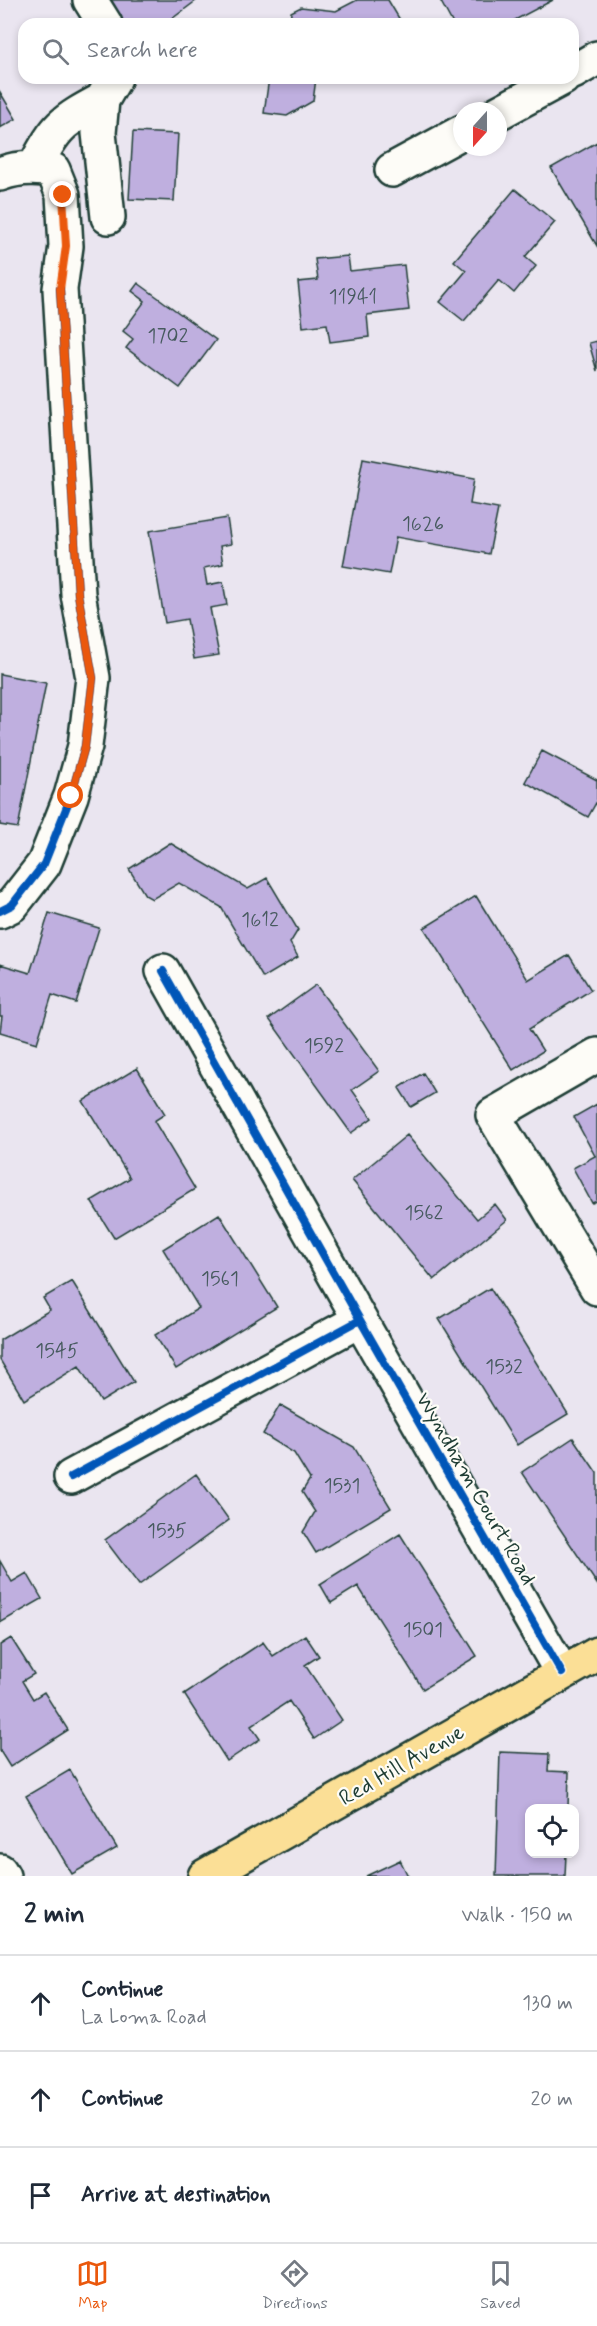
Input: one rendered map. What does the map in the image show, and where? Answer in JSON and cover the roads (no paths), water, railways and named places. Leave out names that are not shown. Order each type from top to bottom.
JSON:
[{"type":"main road","name":"Red Hill Avenue","points":[[206,1876],[562,1672],[595,1659]]},
{"type":"street","points":[[90,0],[101,18]]},
{"type":"street","points":[[579,68],[597,58]]},
{"type":"street","points":[[507,108],[551,84]]},
{"type":"street","points":[[35,167],[47,141],[66,120],[109,89]]},
{"type":"street","points":[[108,218],[99,133],[109,89]]},
{"type":"street","points":[[392,170],[453,137]]},
{"type":"street","points":[[0,174],[35,167],[53,170],[63,195],[66,246],[60,289],[78,594],[93,678],[85,746],[71,796],[48,854],[44,864],[12,905],[0,911]]},
{"type":"street","name":"Wyndham Court Road","points":[[163,971],[562,1672]]},
{"type":"street","points":[[597,1055],[493,1115],[597,1288]]},
{"type":"street","points":[[71,1477],[360,1320]]},
{"type":"street","points":[[0,1871],[3,1876]]}]
